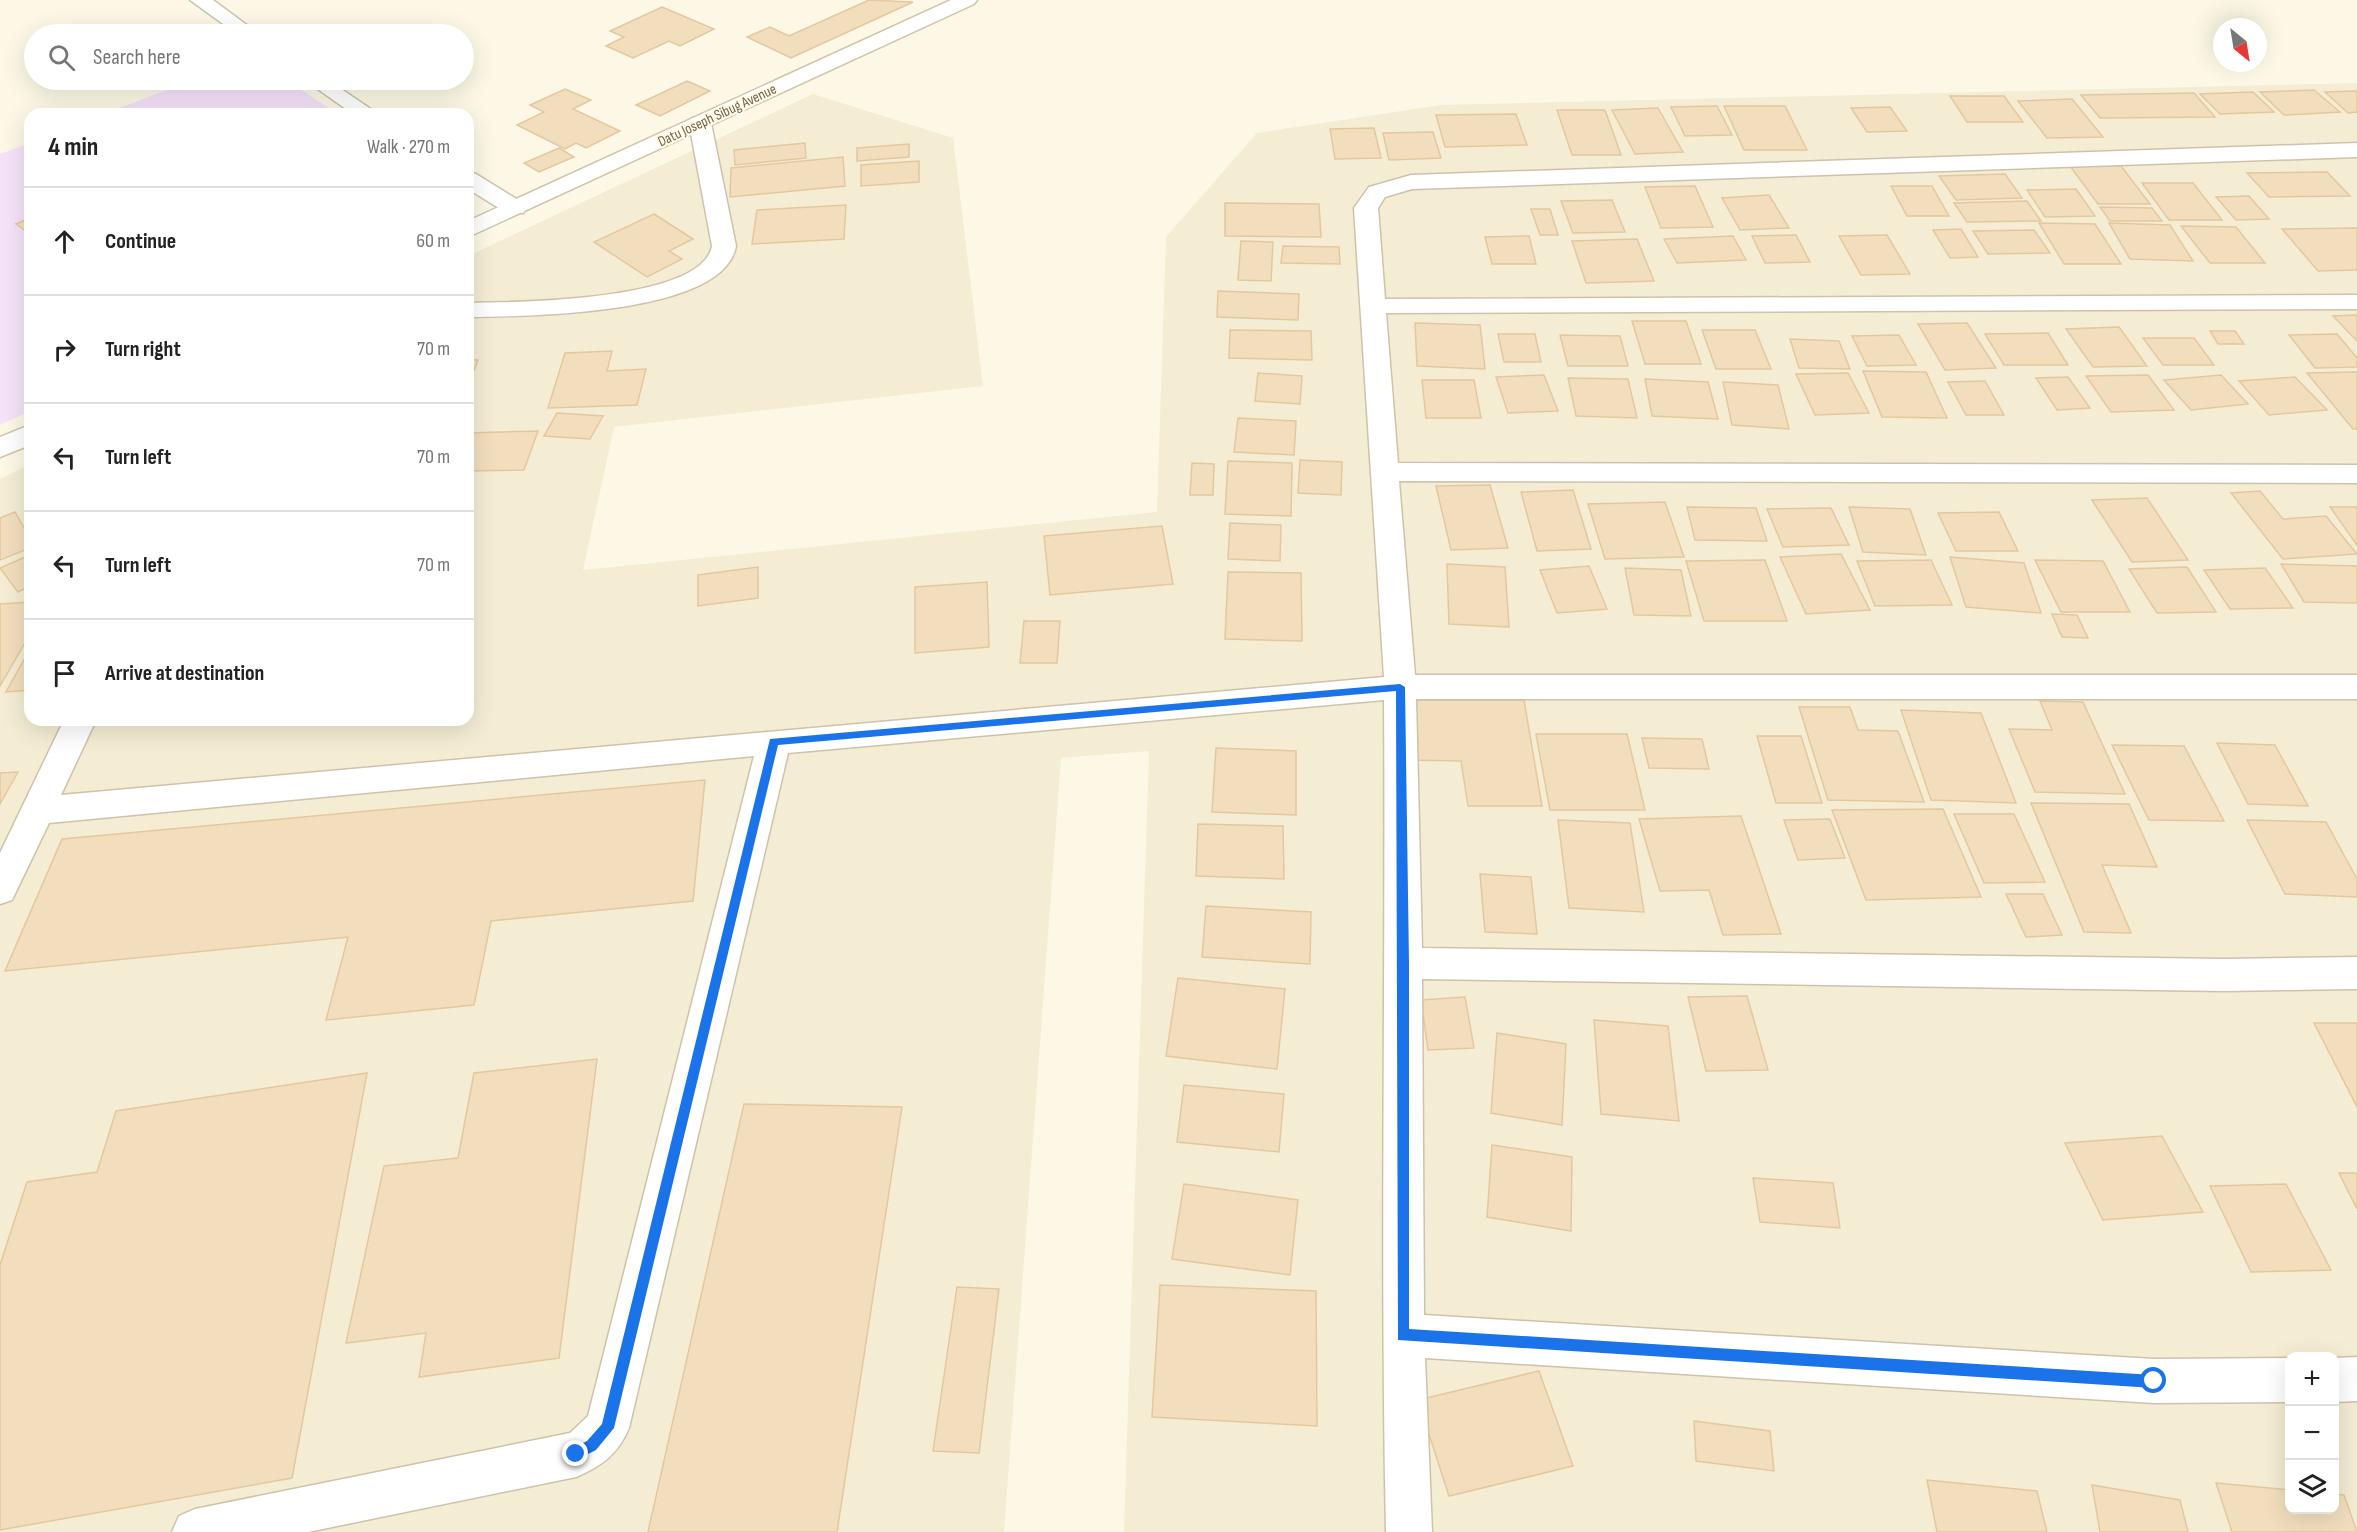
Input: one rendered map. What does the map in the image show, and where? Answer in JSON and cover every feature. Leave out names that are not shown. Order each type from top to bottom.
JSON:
[{"type":"street","points":[[200,0],[235,24]]},
{"type":"street","name":"Datu Joseph Sibug Avenue","points":[[474,227],[967,0]]},
{"type":"street","points":[[330,90],[358,108]]},
{"type":"street","points":[[474,310],[520,309],[622,300],[676,286],[707,272],[720,261],[724,246],[700,123]]},
{"type":"street","points":[[1409,1532],[1403,1335],[1404,963],[1400,687],[1366,208],[1377,192],[1411,182],[2357,150]]},
{"type":"street","points":[[474,182],[515,208]]},
{"type":"street","points":[[1373,306],[2357,303]]},
{"type":"street","points":[[0,448],[24,437]]},
{"type":"street","points":[[1385,472],[2357,474]]},
{"type":"street","points":[[35,811],[774,742],[1400,687],[2357,687]]},
{"type":"street","points":[[0,890],[35,811],[77,726]]},
{"type":"street","points":[[195,1532],[576,1454],[592,1445],[608,1428],[774,742]]},
{"type":"street","points":[[1404,963],[2224,975],[2357,973]]},
{"type":"street","points":[[1403,1335],[2154,1381],[2285,1380]]},
{"type":"street","points":[[2339,1380],[2357,1379]]},
{"type":"shaded area","points":[[2357,83],[2357,1532],[1124,1532],[1149,751],[1061,758],[1004,1532],[0,1532],[0,479],[24,467],[24,726],[474,726],[474,253],[813,94],[953,138],[983,386],[614,427],[583,570],[1157,512],[1166,237],[1257,133],[1441,105]]},
{"type":"shaded area","points":[[167,90],[301,90],[329,108],[120,108]]},
{"type":"shaded area","points":[[24,145],[24,414],[0,425],[0,154]]},
{"type":"building","points":[[869,0],[913,2],[791,58],[747,37],[770,27],[789,36]]},
{"type":"building","points":[[662,7],[714,29],[680,46],[669,41],[633,58],[606,46],[624,37],[610,31]]},
{"type":"building","points":[[687,81],[710,91],[660,116],[636,105]]},
{"type":"building","points":[[565,89],[591,100],[573,109],[620,131],[586,148],[576,143],[565,149],[517,125],[544,112],[530,105]]},
{"type":"building","points":[[2314,90],[2340,112],[2284,115],[2260,92]]},
{"type":"building","points":[[2357,91],[2357,112],[2348,113],[2325,92]]},
{"type":"building","points":[[2253,92],[2274,112],[2220,114],[2200,94]]},
{"type":"building","points":[[2194,93],[2215,117],[2100,118],[2081,95]]},
{"type":"building","points":[[1950,96],[2004,96],[2023,122],[1967,122]]},
{"type":"building","points":[[2072,99],[2103,137],[2047,138],[2018,101]]},
{"type":"building","points":[[1717,106],[1732,135],[1685,136],[1671,107]]},
{"type":"building","points":[[1724,106],[1785,106],[1807,150],[1744,150]]},
{"type":"building","points":[[1890,107],[1907,131],[1867,132],[1851,108]]},
{"type":"building","points":[[1658,108],[1683,152],[1635,154],[1612,110]]},
{"type":"building","points":[[1557,110],[1605,110],[1621,155],[1572,155]]},
{"type":"building","points":[[1516,114],[1527,145],[1445,147],[1436,115]]},
{"type":"building","points":[[1374,128],[1381,158],[1335,159],[1330,129]]},
{"type":"building","points":[[1433,132],[1441,158],[1389,160],[1383,133]]},
{"type":"building","points":[[805,143],[806,158],[735,165],[734,150]]},
{"type":"building","points":[[909,144],[909,157],[857,161],[857,148]]},
{"type":"building","points":[[559,148],[574,157],[539,172],[524,163]]},
{"type":"building","points":[[843,157],[845,186],[730,197],[731,168]]},
{"type":"building","points":[[919,161],[919,182],[861,186],[861,165]]},
{"type":"building","points":[[2070,166],[2121,166],[2150,204],[2098,204]]},
{"type":"building","points":[[2327,172],[2350,196],[2269,197],[2247,173]]},
{"type":"building","points":[[2005,174],[2022,198],[1956,200],[1939,176]]},
{"type":"building","points":[[2142,183],[2193,183],[2222,220],[2169,220]]},
{"type":"building","points":[[1695,186],[1713,227],[1661,228],[1645,187]]},
{"type":"building","points":[[1891,186],[1932,186],[1949,216],[1907,216]]},
{"type":"building","points":[[2076,189],[2095,216],[2045,217],[2027,190]]},
{"type":"building","points":[[1769,195],[1789,228],[1740,230],[1722,198]]},
{"type":"building","points":[[2249,196],[2269,219],[2236,220],[2216,197]]},
{"type":"building","points":[[1612,200],[1625,232],[1573,233],[1561,201]]},
{"type":"building","points":[[2027,201],[2041,221],[1967,222],[1954,203]]},
{"type":"building","points":[[1225,203],[1319,204],[1321,237],[1225,236]]},
{"type":"building","points":[[846,205],[844,239],[752,244],[757,210]]},
{"type":"building","points":[[2100,207],[2152,208],[2162,221],[2110,221]]},
{"type":"building","points":[[1531,209],[1550,209],[1558,235],[1540,235]]},
{"type":"building","points":[[654,214],[693,239],[669,251],[682,259],[647,277],[594,242]]},
{"type":"building","points":[[24,221],[24,230],[16,224]]},
{"type":"building","points":[[2039,223],[2095,224],[2121,264],[2064,264]]},
{"type":"building","points":[[2109,223],[2170,225],[2193,261],[2130,259]]},
{"type":"building","points":[[2181,226],[2236,227],[2265,263],[2210,263]]},
{"type":"building","points":[[2357,228],[2357,270],[2318,271],[2282,229]]},
{"type":"building","points":[[1961,229],[1978,257],[1950,258],[1933,230]]},
{"type":"building","points":[[2034,230],[2050,253],[1988,254],[1973,231]]},
{"type":"building","points":[[1796,235],[1810,262],[1765,263],[1752,236]]},
{"type":"building","points":[[1887,235],[1910,274],[1861,275],[1839,236]]},
{"type":"building","points":[[1529,236],[1536,264],[1492,264],[1485,237]]},
{"type":"building","points":[[1733,236],[1746,260],[1677,263],[1664,239]]},
{"type":"building","points":[[1637,239],[1654,281],[1586,283],[1572,241]]},
{"type":"building","points":[[1241,241],[1273,242],[1271,281],[1238,280]]},
{"type":"building","points":[[1283,246],[1339,247],[1340,264],[1281,263]]},
{"type":"building","points":[[1218,291],[1299,294],[1298,320],[1217,317]]},
{"type":"building","points":[[2357,315],[2357,341],[2333,316]]},
{"type":"building","points":[[1632,321],[1686,321],[1701,364],[1645,364]]},
{"type":"building","points":[[1415,323],[1480,325],[1485,369],[1417,366]]},
{"type":"building","points":[[1967,323],[1996,368],[1945,370],[1918,324]]},
{"type":"building","points":[[2119,327],[2147,366],[2093,367],[2066,329]]},
{"type":"building","points":[[1230,330],[1311,331],[1312,360],[1229,358]]},
{"type":"building","points":[[1702,330],[1755,330],[1771,369],[1716,369]]},
{"type":"building","points":[[2210,331],[2235,331],[2244,344],[2218,344]]},
{"type":"building","points":[[2048,333],[2068,365],[2004,365],[1985,334]]},
{"type":"building","points":[[1498,334],[1535,334],[1541,362],[1504,362]]},
{"type":"building","points":[[2337,334],[2357,358],[2357,367],[2315,368],[2289,335]]},
{"type":"building","points":[[1560,335],[1620,336],[1628,366],[1568,366]]},
{"type":"building","points":[[1899,335],[1916,365],[1867,366],[1852,336]]},
{"type":"building","points":[[2143,338],[2194,338],[2214,365],[2163,365]]},
{"type":"building","points":[[1790,339],[1839,341],[1850,369],[1799,368]]},
{"type":"building","points":[[612,351],[607,371],[646,369],[637,405],[548,408],[565,353]]},
{"type":"building","points":[[1863,371],[1926,372],[1947,418],[1882,417]]},
{"type":"building","points":[[2357,372],[2357,429],[2353,429],[2307,373]]},
{"type":"building","points":[[1258,373],[1302,376],[1300,404],[1255,401]]},
{"type":"building","points":[[1848,373],[1869,413],[1815,415],[1796,374]]},
{"type":"building","points":[[1544,375],[1558,411],[1508,413],[1496,377]]},
{"type":"building","points":[[2148,375],[2174,410],[2111,412],[2086,376]]},
{"type":"building","points":[[2221,375],[2248,404],[2191,410],[2164,380]]},
{"type":"building","points":[[2068,377],[2090,408],[2057,410],[2036,378]]},
{"type":"building","points":[[2295,377],[2327,410],[2269,415],[2239,381]]},
{"type":"building","points":[[1568,378],[1628,379],[1637,418],[1576,416]]},
{"type":"building","points":[[1645,379],[1708,382],[1718,419],[1652,416]]},
{"type":"building","points":[[1422,380],[1474,380],[1481,418],[1426,418]]},
{"type":"building","points":[[1985,381],[2004,415],[1966,415],[1948,382]]},
{"type":"building","points":[[1723,382],[1778,385],[1789,429],[1732,425]]},
{"type":"building","points":[[557,413],[603,416],[590,439],[544,436]]},
{"type":"building","points":[[1238,418],[1296,421],[1294,455],[1234,452]]},
{"type":"building","points":[[538,431],[524,470],[474,471],[474,433]]},
{"type":"building","points":[[1300,460],[1342,462],[1341,495],[1298,493]]},
{"type":"building","points":[[1228,461],[1292,463],[1291,516],[1225,514]]},
{"type":"building","points":[[1192,463],[1214,464],[1213,495],[1190,495]]},
{"type":"building","points":[[1490,485],[1508,548],[1451,550],[1436,486]]},
{"type":"building","points":[[1573,490],[1591,549],[1537,551],[1521,492]]},
{"type":"building","points":[[2260,491],[2283,519],[2326,516],[2357,554],[2283,559],[2231,493]]},
{"type":"building","points":[[2147,498],[2188,560],[2132,562],[2092,500]]},
{"type":"building","points":[[1665,502],[1684,557],[1605,559],[1588,504]]},
{"type":"building","points":[[1687,507],[1756,508],[1767,541],[1695,540]]},
{"type":"building","points":[[1849,507],[1910,509],[1926,555],[1863,552]]},
{"type":"building","points":[[2330,507],[2357,507],[2357,545]]},
{"type":"building","points":[[1831,508],[1849,545],[1783,547],[1767,509]]},
{"type":"building","points":[[15,512],[24,528],[24,550],[0,560],[0,518]]},
{"type":"building","points":[[1999,512],[2018,551],[1956,551],[1938,513]]},
{"type":"building","points":[[1230,523],[1281,525],[1280,561],[1228,559]]},
{"type":"building","points":[[1162,526],[1173,584],[1050,595],[1044,536]]},
{"type":"building","points":[[1841,554],[1870,610],[1806,614],[1780,557]]},
{"type":"building","points":[[1950,557],[2024,563],[2041,613],[1966,607]]},
{"type":"building","points":[[24,558],[24,589],[18,592],[0,568]]},
{"type":"building","points":[[1765,560],[1787,621],[1704,621],[1686,561]]},
{"type":"building","points":[[1931,560],[1952,605],[1875,606],[1857,561]]},
{"type":"building","points":[[2035,560],[2103,561],[2130,612],[2061,612]]},
{"type":"building","points":[[1447,564],[1505,567],[1509,627],[1449,624]]},
{"type":"building","points":[[2281,564],[2357,566],[2357,603],[2304,602]]},
{"type":"building","points":[[1589,566],[1607,609],[1557,613],[1540,570]]},
{"type":"building","points":[[758,567],[758,598],[698,606],[698,575]]},
{"type":"building","points":[[2187,567],[2216,612],[2157,613],[2129,569]]},
{"type":"building","points":[[1625,568],[1681,570],[1691,616],[1634,615]]},
{"type":"building","points":[[2265,568],[2293,608],[2230,609],[2204,570]]},
{"type":"building","points":[[1228,572],[1301,573],[1302,641],[1225,639]]},
{"type":"building","points":[[987,582],[989,647],[915,653],[915,587]]},
{"type":"building","points":[[24,602],[24,644],[0,686],[0,604]]},
{"type":"building","points":[[2052,614],[2077,615],[2088,638],[2062,637]]},
{"type":"building","points":[[1024,621],[1060,621],[1057,663],[1020,663]]},
{"type":"building","points":[[24,660],[24,690],[6,692]]},
{"type":"building","points":[[1403,700],[1524,700],[1542,806],[1468,806],[1461,761],[1410,760]]},
{"type":"building","points":[[2040,701],[2083,702],[2125,794],[2035,792],[2009,729],[2052,730]]},
{"type":"building","points":[[1799,707],[1850,707],[1858,730],[1898,731],[1924,802],[1828,800]]},
{"type":"building","points":[[1901,710],[1981,713],[2016,803],[1931,800]]},
{"type":"building","points":[[1536,734],[1627,734],[1645,810],[1550,810]]},
{"type":"building","points":[[1757,736],[1801,736],[1822,803],[1776,803]]},
{"type":"building","points":[[1642,738],[1702,739],[1709,769],[1649,768]]},
{"type":"building","points":[[2217,743],[2275,745],[2308,806],[2248,804]]},
{"type":"building","points":[[2112,745],[2184,746],[2224,821],[2149,820]]},
{"type":"building","points":[[1216,748],[1296,751],[1296,815],[1212,812]]},
{"type":"building","points":[[18,772],[0,804],[0,773]]},
{"type":"building","points":[[705,780],[693,901],[491,921],[474,1005],[326,1020],[348,937],[5,971],[62,839]]},
{"type":"building","points":[[2031,803],[2129,804],[2157,867],[2102,865],[2131,933],[2084,932]]},
{"type":"building","points":[[1943,809],[1981,897],[1866,900],[1832,810]]},
{"type":"building","points":[[1954,814],[2014,814],[2045,882],[1984,883]]},
{"type":"building","points":[[1741,816],[1781,934],[1723,935],[1709,890],[1660,891],[1639,819]]},
{"type":"building","points":[[1830,819],[1845,858],[1798,860],[1784,820]]},
{"type":"building","points":[[1558,820],[1630,823],[1644,912],[1569,908]]},
{"type":"building","points":[[2247,820],[2326,822],[2357,879],[2357,897],[2285,894]]},
{"type":"building","points":[[1198,824],[1283,826],[1284,879],[1196,876]]},
{"type":"building","points":[[1480,874],[1531,877],[1537,934],[1485,932]]},
{"type":"building","points":[[2006,894],[2043,894],[2062,935],[2026,937]]},
{"type":"building","points":[[1206,906],[1311,912],[1310,964],[1202,957]]},
{"type":"building","points":[[1178,978],[1285,989],[1277,1069],[1166,1056]]},
{"type":"building","points":[[1747,996],[1768,1070],[1706,1071],[1688,997]]},
{"type":"building","points":[[1465,997],[1474,1048],[1428,1050],[1421,1000]]},
{"type":"building","points":[[1594,1020],[1668,1026],[1679,1121],[1601,1114]]},
{"type":"building","points":[[2314,1023],[2357,1023],[2357,1107]]},
{"type":"building","points":[[1497,1033],[1566,1044],[1562,1125],[1491,1113]]},
{"type":"building","points":[[597,1059],[559,1358],[419,1377],[426,1333],[346,1343],[384,1166],[458,1158],[474,1073]]},
{"type":"building","points":[[367,1073],[292,1478],[0,1530],[0,1265],[27,1182],[97,1172],[116,1111]]},
{"type":"building","points":[[1184,1085],[1284,1094],[1279,1152],[1177,1142]]},
{"type":"building","points":[[744,1104],[902,1107],[837,1532],[648,1532]]},
{"type":"building","points":[[2162,1136],[2203,1212],[2103,1220],[2065,1143]]},
{"type":"building","points":[[1492,1145],[1572,1157],[1571,1231],[1487,1217]]},
{"type":"building","points":[[2339,1173],[2357,1173],[2357,1209]]},
{"type":"building","points":[[1753,1178],[1833,1183],[1840,1228],[1760,1222]]},
{"type":"building","points":[[1184,1184],[1298,1200],[1290,1275],[1172,1259]]},
{"type":"building","points":[[2286,1184],[2331,1270],[2251,1272],[2210,1186]]},
{"type":"building","points":[[1160,1285],[1316,1291],[1317,1426],[1152,1417]]},
{"type":"building","points":[[957,1287],[999,1289],[979,1453],[933,1451]]},
{"type":"building","points":[[1539,1371],[1573,1466],[1449,1496],[1418,1400]]},
{"type":"building","points":[[1694,1421],[1770,1431],[1774,1471],[1696,1461]]},
{"type":"building","points":[[1927,1480],[2037,1491],[2047,1532],[1937,1532]]},
{"type":"building","points":[[2216,1483],[2285,1490],[2285,1514],[2339,1514],[2339,1494],[2344,1495],[2357,1532],[2232,1532]]},
{"type":"building","points":[[2092,1485],[2180,1500],[2188,1532],[2100,1532]]},
{"type":"route","points":[[576,1454],[592,1445],[608,1428],[774,742],[1400,687],[1404,963],[1403,1335],[2154,1381]]}]
